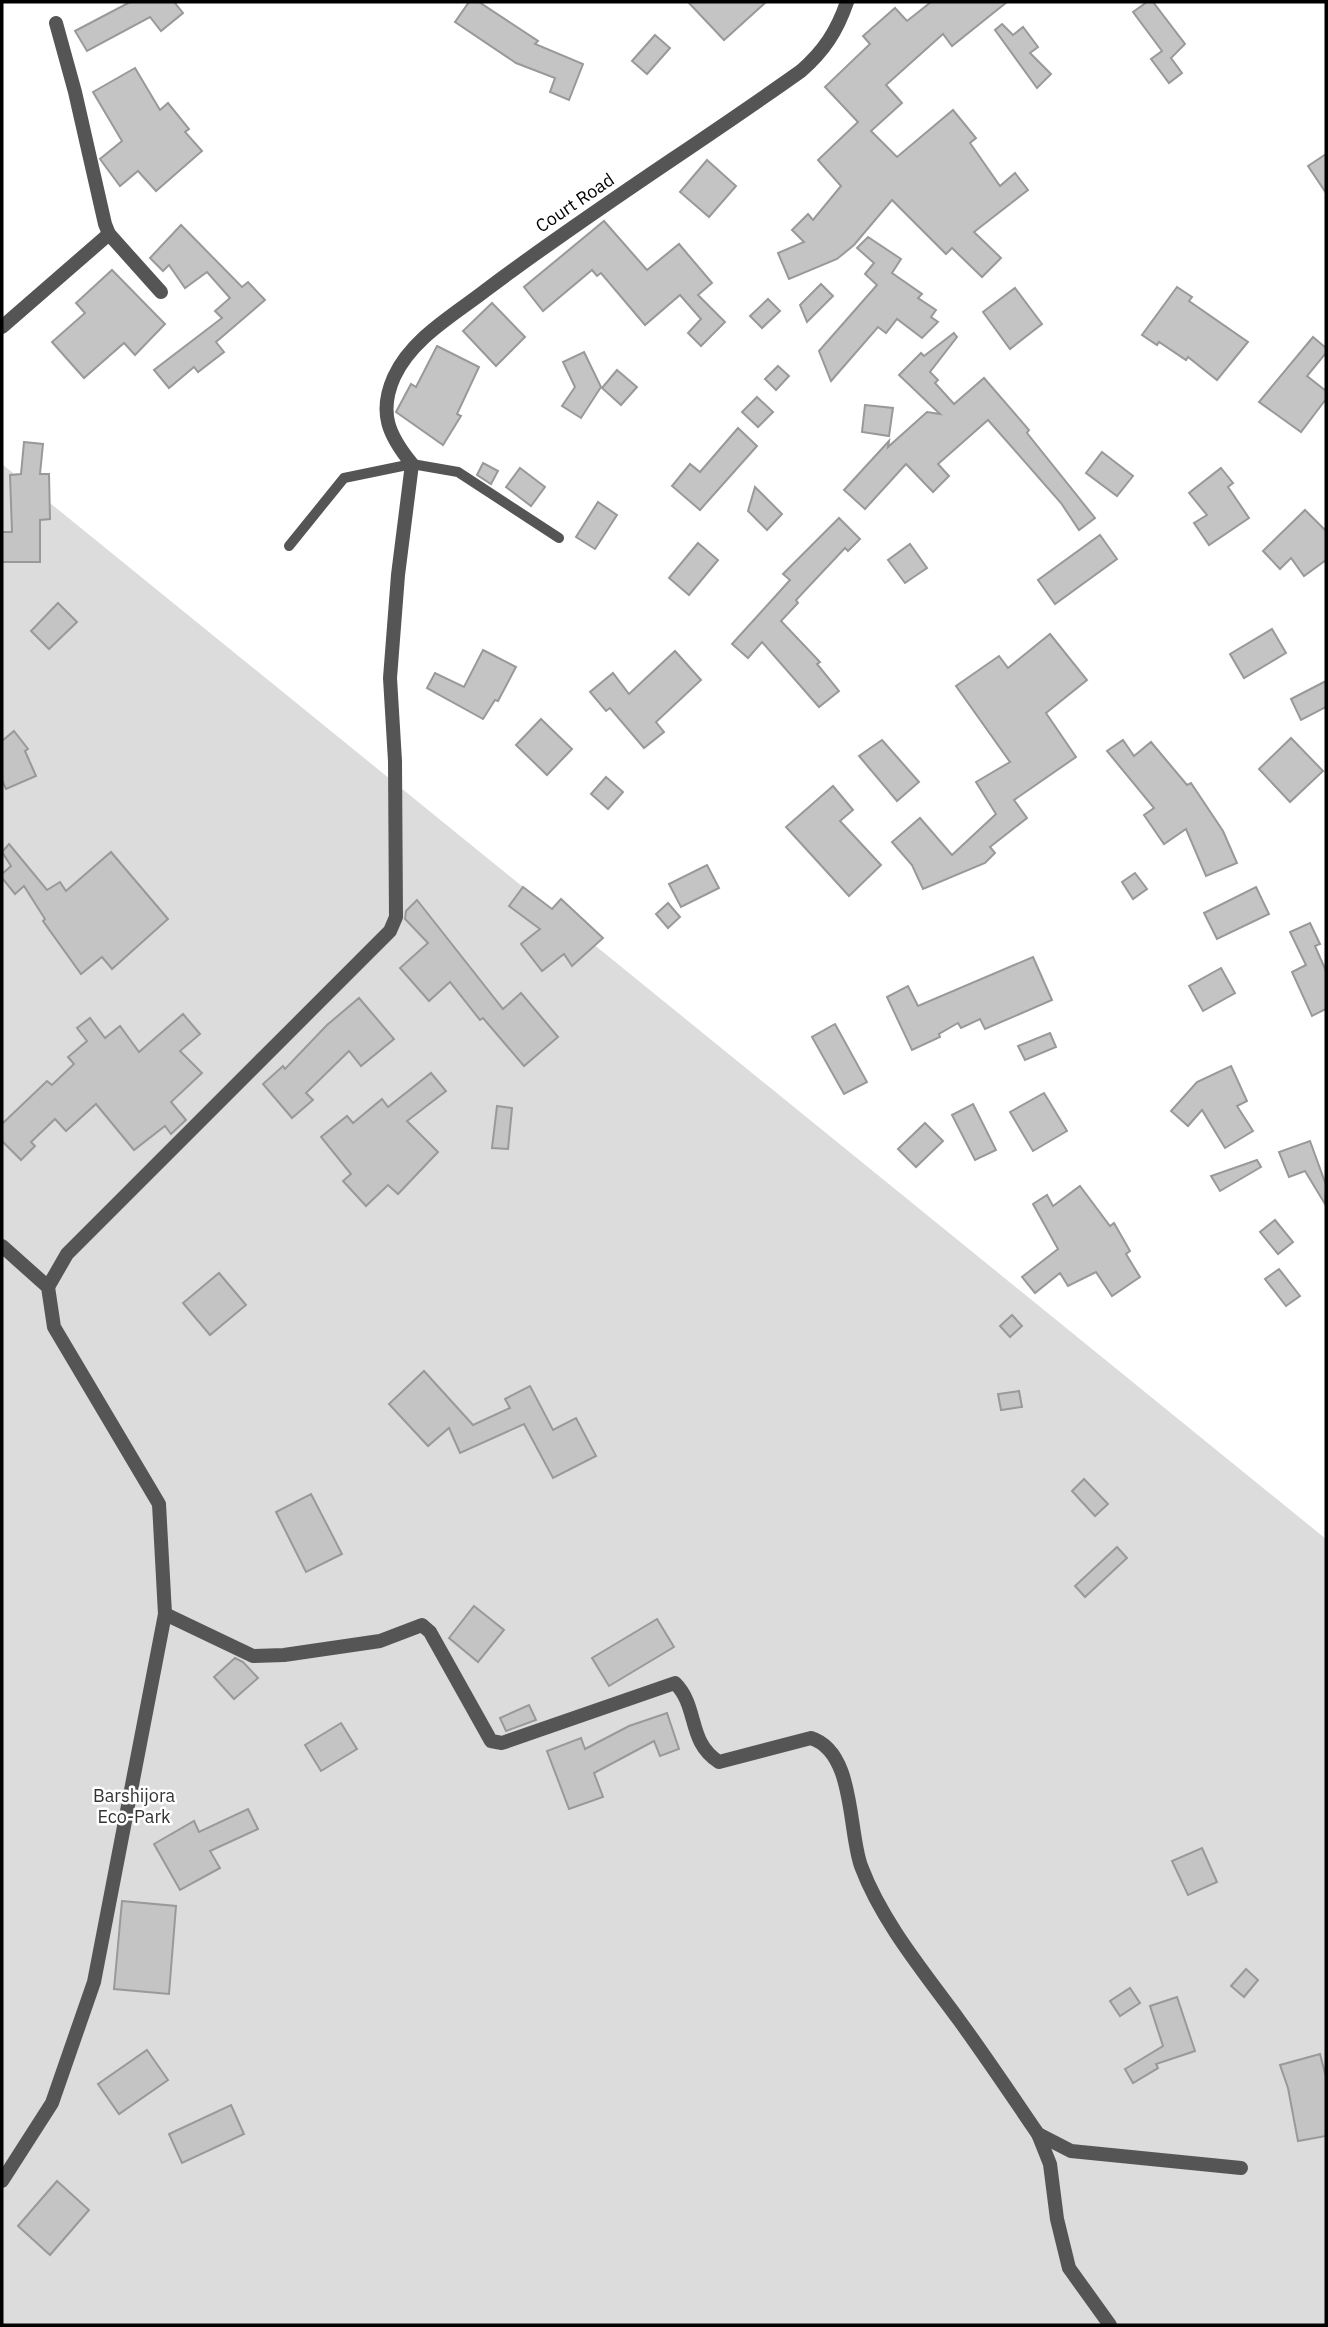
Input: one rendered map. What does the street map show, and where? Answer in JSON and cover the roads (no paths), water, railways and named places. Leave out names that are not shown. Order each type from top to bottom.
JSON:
[{"type":"street","name":"Court Road","points":[[412,464],[393,440],[386,410],[394,378],[410,351],[549,243],[802,71],[824,51],[841,22],[847,2]]},
{"type":"street","points":[[56,23],[109,234],[162,292]]},
{"type":"street","points":[[2,327],[109,234]]},
{"type":"street","points":[[2,2181],[52,2103],[94,1982],[164,1614],[159,1504],[54,1327],[48,1287],[67,1254],[390,931],[396,917],[395,761],[390,678],[412,464]]},
{"type":"street","points":[[2,1246],[48,1287]]},
{"type":"street","points":[[164,1614],[253,1656],[284,1655],[380,1642],[422,1625],[430,1632],[491,1741],[502,1743],[675,1683],[682,1691],[701,1747],[719,1762],[811,1738],[821,1742],[834,1758],[847,1786],[861,1867],[878,1898],[908,1951],[1038,2134],[1050,2164],[1057,2219],[1069,2268],[1110,2325]]},
{"type":"street","points":[[1038,2134],[1071,2151],[1241,2168]]},
{"type":"lane","points":[[289,546],[344,478],[412,464],[458,472],[559,538]]},
{"type":"park label","name":"Barshijora Eco-Park","points":[[134,1806]]}]
